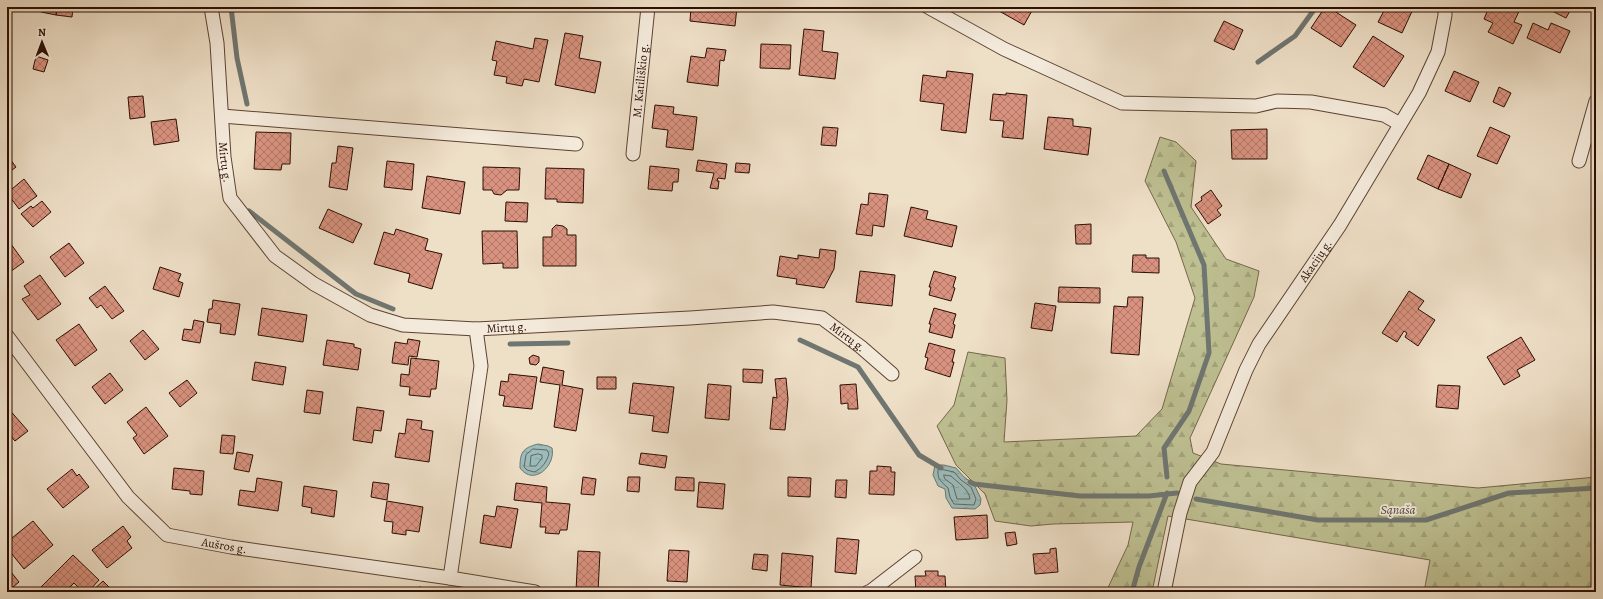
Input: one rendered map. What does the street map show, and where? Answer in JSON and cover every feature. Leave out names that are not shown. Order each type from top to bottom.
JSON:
[{"type":"street","name":"Mirtų g.","points":[[211,7],[217,43],[224,157],[230,198],[275,256],[314,284],[370,316],[403,324],[476,329],[690,318],[773,312],[822,318],[861,347],[892,374]]},
{"type":"street","name":"M. Katiliškio g.","points":[[633,154],[648,7]]},
{"type":"street","name":"Akacijų g.","points":[[1164,592],[1180,514],[1190,482],[1213,452],[1246,370],[1259,344],[1340,225],[1419,93],[1438,52],[1446,15],[1445,7]]},
{"type":"street","points":[[931,8],[1004,49],[1122,103],[1256,106],[1277,101],[1311,102],[1384,115],[1400,124]]},
{"type":"street","points":[[1579,162],[1596,102]]},
{"type":"street","points":[[222,116],[576,144]]},
{"type":"street","points":[[450,578],[482,366],[476,329]]},
{"type":"street","name":"Aušros g.","points":[[7,336],[128,497],[167,535],[231,547],[450,578],[535,592]]},
{"type":"street","points":[[868,592],[915,557]]},
{"type":"green space","points":[[1160,137],[1176,142],[1196,161],[1191,207],[1226,259],[1259,271],[1254,297],[1190,438],[1193,453],[1221,464],[1478,488],[1596,477],[1596,592],[1424,592],[1430,560],[1168,516],[1152,592],[1106,592],[1128,545],[1133,522],[1031,526],[995,521],[985,494],[956,465],[937,426],[954,405],[968,352],[1005,358],[1007,400],[1004,442],[1136,436],[1162,409],[1195,298],[1176,242],[1145,181]]},
{"type":"water","points":[[538,444],[552,448],[551,461],[543,472],[537,475],[531,475],[520,468],[521,455],[528,447]]},
{"type":"water","points":[[935,465],[944,465],[956,468],[964,477],[974,484],[981,499],[980,505],[975,509],[952,508],[946,498],[945,489],[938,486],[933,475]]},
{"type":"building","points":[[42,7],[57,7],[56,15],[41,12]]},
{"type":"building","points":[[57,7],[73,7],[72,17],[56,15]]},
{"type":"building","points":[[691,7],[737,7],[735,26],[690,21]]},
{"type":"building","points":[[992,7],[1034,7],[1024,25]]},
{"type":"building","points":[[1325,7],[1328,7],[1356,25],[1341,47],[1311,28]]},
{"type":"building","points":[[1386,7],[1414,7],[1402,33],[1378,22]]},
{"type":"building","points":[[1489,7],[1521,7],[1514,22],[1522,25],[1513,44],[1488,32],[1493,23],[1484,19]]},
{"type":"building","points":[[1544,7],[1572,7],[1566,18]]},
{"type":"building","points":[[1224,21],[1243,30],[1234,50],[1214,41]]},
{"type":"building","points":[[1533,23],[1548,30],[1551,23],[1570,31],[1560,53],[1527,38]]},
{"type":"building","points":[[804,29],[824,31],[822,51],[838,53],[835,79],[799,75]]},
{"type":"building","points":[[565,33],[583,36],[579,58],[601,62],[595,93],[555,85]]},
{"type":"building","points":[[1373,36],[1404,56],[1384,87],[1353,67]]},
{"type":"building","points":[[535,38],[548,40],[539,82],[524,79],[522,86],[506,83],[507,77],[494,75],[497,61],[492,60],[496,41],[533,49]]},
{"type":"building","points":[[761,44],[791,45],[790,69],[760,68]]},
{"type":"building","points":[[707,48],[726,50],[724,61],[720,60],[718,86],[687,82],[691,56],[705,58]]},
{"type":"building","points":[[36,56],[48,60],[44,72],[33,69]]},
{"type":"building","points":[[947,71],[973,74],[966,133],[941,130],[944,104],[920,101],[923,75],[946,78]]},
{"type":"building","points":[[1454,71],[1479,82],[1470,102],[1445,91]]},
{"type":"building","points":[[1499,87],[1511,93],[1504,107],[1493,102]]},
{"type":"building","points":[[1006,93],[1027,95],[1023,139],[1002,137],[1004,121],[990,120],[993,94],[1006,95]]},
{"type":"building","points":[[143,96],[145,117],[130,119],[128,97]]},
{"type":"building","points":[[655,105],[674,107],[673,114],[697,117],[693,150],[666,147],[668,130],[652,128]]},
{"type":"building","points":[[1048,117],[1073,119],[1073,126],[1091,128],[1088,155],[1044,149]]},
{"type":"building","points":[[176,119],[179,141],[154,145],[151,122]]},
{"type":"building","points":[[823,127],[838,128],[836,146],[821,145]]},
{"type":"building","points":[[1490,127],[1510,136],[1497,164],[1477,156]]},
{"type":"building","points":[[1267,129],[1267,159],[1232,159],[1231,130]]},
{"type":"building","points":[[256,132],[291,133],[290,164],[282,164],[281,170],[254,169]]},
{"type":"building","points":[[338,146],[353,148],[347,190],[329,187],[332,163],[336,163]]},
{"type":"building","points":[[7,155],[16,167],[7,174]]},
{"type":"building","points":[[1428,155],[1449,164],[1438,189],[1417,179]]},
{"type":"building","points":[[698,160],[727,164],[725,179],[718,178],[718,189],[710,188],[714,173],[696,171]]},
{"type":"building","points":[[387,161],[414,164],[412,190],[384,187]]},
{"type":"building","points":[[736,163],[750,164],[749,173],[735,172]]},
{"type":"building","points":[[1449,164],[1471,174],[1461,198],[1438,189]]},
{"type":"building","points":[[650,166],[679,169],[678,182],[673,182],[672,191],[648,189]]},
{"type":"building","points":[[483,167],[520,168],[519,190],[507,190],[501,195],[494,194],[492,190],[483,190]]},
{"type":"building","points":[[546,168],[584,169],[583,203],[557,202],[557,199],[545,199]]},
{"type":"building","points":[[427,176],[465,182],[460,214],[422,208]]},
{"type":"building","points":[[24,179],[37,196],[19,209],[7,193]]},
{"type":"building","points":[[1211,190],[1222,206],[1217,210],[1221,215],[1208,224],[1195,205],[1202,200],[1201,197]]},
{"type":"building","points":[[869,193],[888,195],[884,227],[873,225],[872,236],[856,234],[861,204],[868,205]]},
{"type":"building","points":[[42,201],[51,212],[33,227],[21,214],[31,206],[33,208]]},
{"type":"building","points":[[506,202],[528,203],[527,222],[505,221]]},
{"type":"building","points":[[911,207],[928,211],[926,219],[957,226],[952,247],[904,236]]},
{"type":"building","points":[[328,209],[362,224],[353,243],[319,228]]},
{"type":"building","points":[[1091,224],[1091,244],[1076,244],[1075,225]]},
{"type":"building","points":[[556,225],[563,226],[567,229],[567,235],[576,235],[576,266],[543,266],[543,237],[552,237],[552,229]]},
{"type":"building","points":[[396,229],[428,239],[425,250],[442,254],[432,289],[408,282],[410,274],[374,264],[384,232],[394,235]]},
{"type":"building","points":[[482,231],[517,231],[518,268],[503,268],[503,263],[483,264]]},
{"type":"building","points":[[8,240],[24,262],[7,274],[7,241]]},
{"type":"building","points":[[69,243],[84,263],[65,277],[50,257]]},
{"type":"building","points":[[820,249],[836,251],[834,269],[824,288],[796,284],[797,279],[777,276],[780,256],[798,259],[798,255],[819,258]]},
{"type":"building","points":[[1133,255],[1146,255],[1146,258],[1159,258],[1159,273],[1132,272]]},
{"type":"building","points":[[160,267],[181,274],[178,281],[183,283],[179,297],[153,289]]},
{"type":"building","points":[[860,271],[895,275],[892,306],[856,302]]},
{"type":"building","points":[[934,271],[956,277],[953,287],[955,288],[951,301],[929,295],[931,287],[929,287]]},
{"type":"building","points":[[40,275],[61,304],[38,320],[22,299],[30,295],[24,286]]},
{"type":"building","points":[[105,286],[124,311],[112,319],[101,305],[97,308],[89,298]]},
{"type":"building","points":[[1059,287],[1100,288],[1100,303],[1058,302]]},
{"type":"building","points":[[1409,291],[1424,301],[1418,309],[1435,320],[1418,346],[1405,337],[1407,333],[1404,331],[1397,342],[1382,333]]},
{"type":"building","points":[[1128,297],[1143,297],[1139,355],[1111,353],[1114,306],[1127,307]]},
{"type":"building","points":[[213,300],[240,304],[235,335],[220,333],[221,324],[207,322],[209,309],[212,309]]},
{"type":"building","points":[[1035,303],[1056,306],[1052,331],[1031,328]]},
{"type":"building","points":[[262,308],[307,315],[303,342],[258,335]]},
{"type":"building","points":[[934,308],[956,314],[953,324],[955,325],[952,338],[929,332],[931,324],[929,324]]},
{"type":"building","points":[[194,320],[204,322],[200,343],[182,340],[184,329],[192,330]]},
{"type":"building","points":[[79,324],[97,350],[75,366],[56,340]]},
{"type":"building","points":[[143,330],[159,349],[145,360],[130,341]]},
{"type":"building","points":[[1521,337],[1535,360],[1517,370],[1520,376],[1504,385],[1487,357]]},
{"type":"building","points":[[408,339],[420,341],[417,357],[409,356],[408,365],[392,363],[395,342],[407,344]]},
{"type":"building","points":[[327,340],[354,344],[354,347],[361,349],[358,370],[323,365]]},
{"type":"building","points":[[929,343],[955,350],[952,362],[954,362],[950,377],[925,369],[928,358],[925,357]]},
{"type":"building","points":[[533,355],[539,357],[539,362],[536,365],[530,364],[529,358]]},
{"type":"building","points":[[411,358],[439,361],[436,389],[431,389],[430,397],[409,395],[410,387],[400,386],[401,374],[409,375]]},
{"type":"building","points":[[255,362],[286,367],[283,385],[252,380]]},
{"type":"building","points":[[543,367],[564,371],[562,385],[583,389],[576,431],[554,427],[560,385],[540,382]]},
{"type":"building","points":[[743,369],[763,370],[762,383],[743,382]]},
{"type":"building","points":[[110,373],[123,390],[105,404],[92,387]]},
{"type":"building","points":[[509,374],[537,377],[532,409],[503,406],[505,396],[499,395],[501,381],[508,382]]},
{"type":"building","points":[[597,377],[616,377],[616,389],[597,389]]},
{"type":"building","points":[[786,378],[788,399],[785,430],[770,429],[773,397],[777,398],[775,379]]},
{"type":"building","points":[[187,380],[197,393],[180,407],[169,393]]},
{"type":"building","points":[[633,383],[674,387],[668,433],[652,431],[654,416],[629,413]]},
{"type":"building","points":[[708,384],[731,386],[729,420],[705,418]]},
{"type":"building","points":[[856,384],[858,409],[848,409],[848,403],[841,404],[840,385]]},
{"type":"building","points":[[1438,385],[1460,386],[1458,409],[1436,407]]},
{"type":"building","points":[[307,390],[323,392],[320,414],[304,412]]},
{"type":"building","points":[[7,407],[28,431],[15,441],[7,432]]},
{"type":"building","points":[[146,407],[168,436],[144,454],[133,438],[137,435],[127,422]]},
{"type":"building","points":[[357,407],[384,411],[381,431],[374,430],[372,443],[353,440]]},
{"type":"building","points":[[407,419],[422,421],[421,429],[433,431],[429,462],[395,457],[399,433],[405,434]]},
{"type":"building","points":[[222,435],[235,436],[233,454],[220,453]]},
{"type":"building","points":[[237,452],[253,455],[249,472],[234,469]]},
{"type":"building","points":[[641,453],[667,456],[665,468],[639,464]]},
{"type":"building","points":[[877,466],[891,467],[891,472],[895,472],[894,495],[869,494],[870,471],[877,471]]},
{"type":"building","points":[[174,468],[204,471],[202,495],[190,494],[190,491],[172,489]]},
{"type":"building","points":[[72,469],[77,476],[79,474],[89,487],[63,508],[47,489]]},
{"type":"building","points":[[583,477],[596,479],[594,495],[581,494]]},
{"type":"building","points":[[628,477],[640,477],[639,492],[627,491]]},
{"type":"building","points":[[676,477],[694,478],[694,491],[675,490]]},
{"type":"building","points":[[788,477],[811,478],[810,497],[788,496]]},
{"type":"building","points":[[257,478],[282,482],[278,511],[238,505],[240,490],[255,492]]},
{"type":"building","points":[[836,480],[847,480],[846,498],[835,497]]},
{"type":"building","points":[[373,482],[389,484],[387,500],[371,497]]},
{"type":"building","points":[[699,482],[725,484],[723,509],[697,507]]},
{"type":"building","points":[[516,483],[547,487],[546,502],[570,504],[567,530],[560,530],[559,534],[545,533],[546,527],[540,527],[542,503],[514,500]]},
{"type":"building","points":[[304,486],[337,491],[334,517],[311,513],[312,508],[302,506]]},
{"type":"building","points":[[387,501],[423,507],[419,532],[406,530],[406,535],[392,533],[393,522],[384,521]]},
{"type":"building","points":[[497,506],[518,509],[511,548],[480,543],[484,515],[495,517]]},
{"type":"building","points":[[987,515],[988,538],[956,540],[954,517]]},
{"type":"building","points":[[33,521],[53,545],[24,569],[7,548],[7,542]]},
{"type":"building","points":[[123,526],[131,537],[127,541],[132,548],[107,568],[92,550]]},
{"type":"building","points":[[1015,532],[1017,544],[1007,546],[1005,533]]},
{"type":"building","points":[[837,538],[859,540],[856,574],[835,572]]},
{"type":"building","points":[[1056,548],[1058,572],[1035,574],[1033,554],[1050,553],[1050,549]]},
{"type":"building","points":[[669,550],[689,551],[687,582],[667,581]]},
{"type":"building","points":[[578,551],[600,552],[598,592],[576,591]]},
{"type":"building","points":[[782,553],[813,556],[811,588],[780,585]]},
{"type":"building","points":[[754,554],[768,555],[767,571],[752,569]]},
{"type":"building","points":[[73,555],[99,580],[88,592],[83,592],[74,583],[65,592],[46,592],[41,587]]},
{"type":"building","points":[[7,567],[19,582],[7,592]]},
{"type":"building","points":[[925,571],[938,571],[938,576],[945,576],[946,592],[916,592],[915,576],[926,576]]},
{"type":"building","points":[[103,581],[114,592],[91,592]]},
{"type":"building","points":[[419,587],[447,592],[419,592]]},
{"type":"waterway","points":[[231,7],[237,58],[247,104]]},
{"type":"waterway","points":[[1258,62],[1295,36],[1316,7]]},
{"type":"waterway","points":[[1164,171],[1204,265],[1209,353],[1189,411],[1164,448],[1167,477]]},
{"type":"waterway","points":[[249,211],[356,294],[393,309]]},
{"type":"waterway","points":[[800,340],[858,367],[919,455],[941,468]]},
{"type":"waterway","points":[[510,344],[568,343]]},
{"type":"waterway","points":[[970,482],[974,484],[1080,496],[1149,496],[1177,493]]},
{"type":"waterway","name":"Sąnaša","points":[[1196,499],[1318,520],[1426,520],[1509,493],[1596,488]]},
{"type":"waterway","points":[[1132,592],[1139,567],[1167,493]]}]
